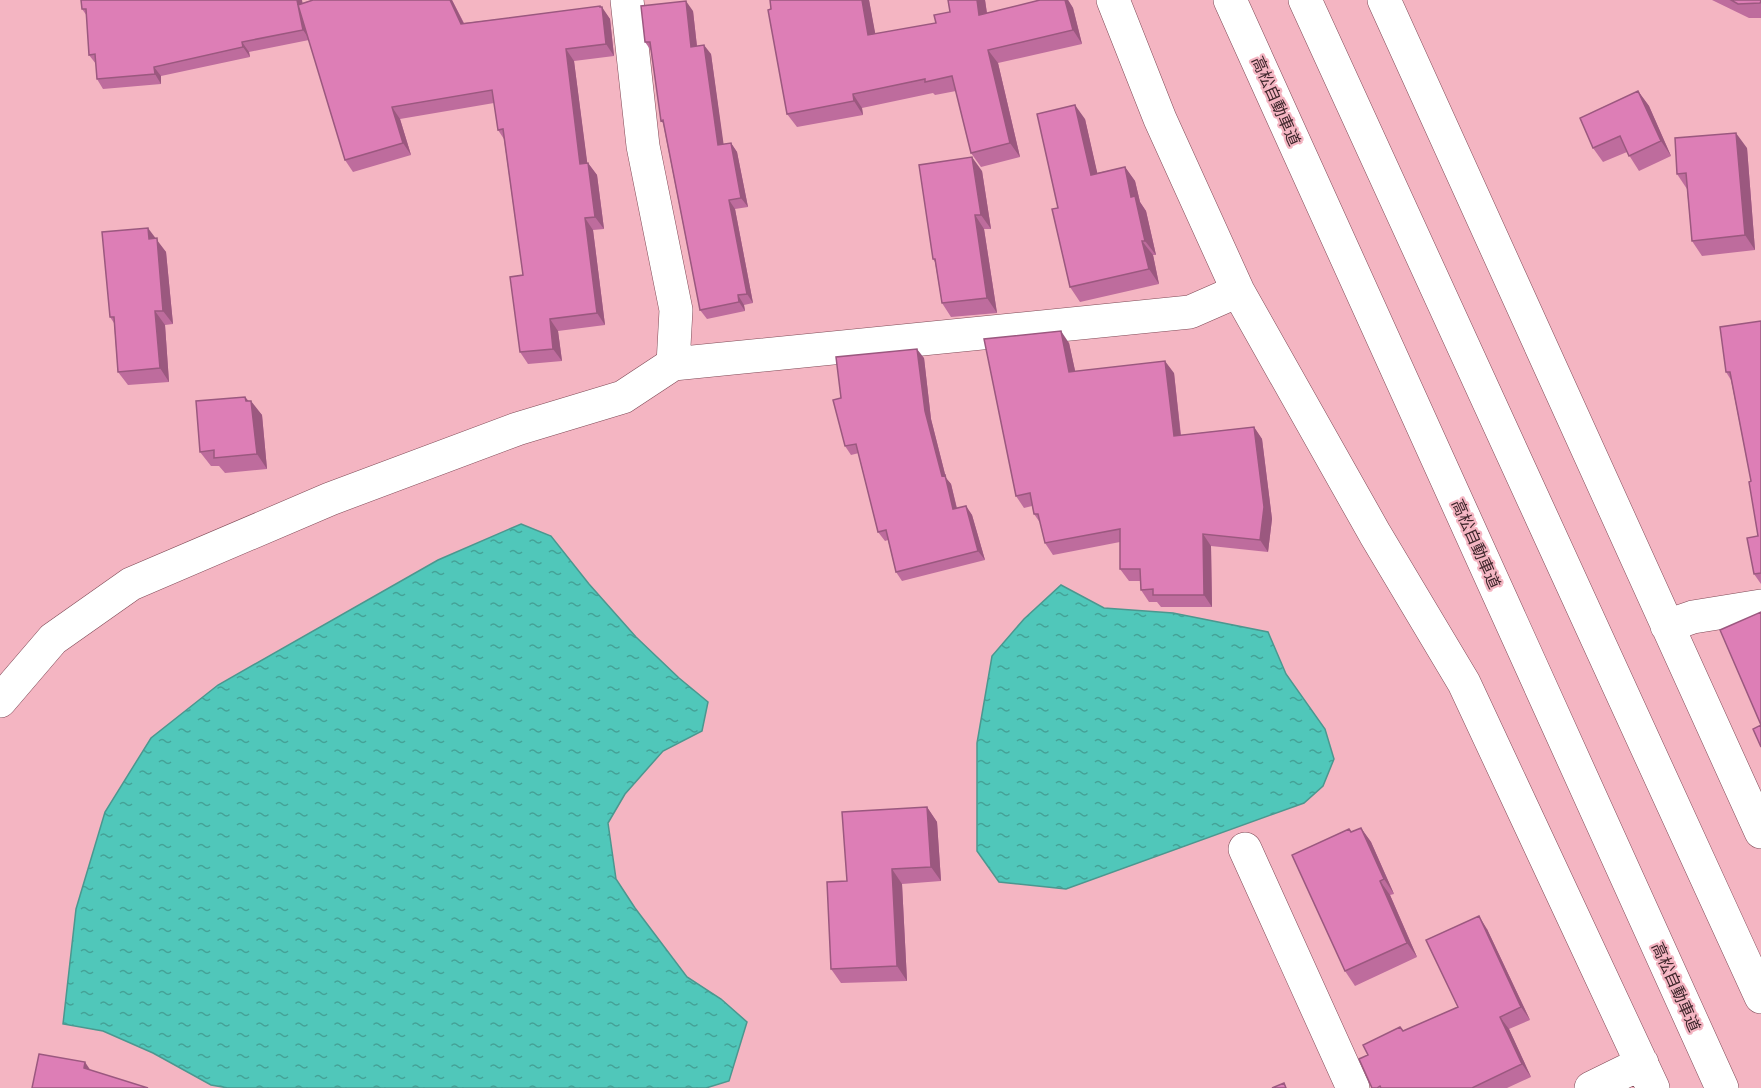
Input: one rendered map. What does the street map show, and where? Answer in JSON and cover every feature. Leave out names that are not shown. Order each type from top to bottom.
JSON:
[{"type":"main road","points":[[627,0],[643,146],[676,310],[673,364]]},
{"type":"main road","points":[[1113,0],[1161,118],[1238,291],[1375,534],[1464,683],[1648,1076],[1591,1088]]},
{"type":"main road","name":"高松自動車道","points":[[1230,0],[1722,1088]]},
{"type":"main road","points":[[1305,0],[1761,998]]},
{"type":"main road","points":[[1384,0],[1761,832]]},
{"type":"main road","points":[[0,701],[52,639],[131,584],[330,499],[517,429],[623,397],[673,364],[1191,312],[1238,291]]},
{"type":"main road","points":[[1667,626],[1693,617],[1761,606]]},
{"type":"main road","points":[[1245,849],[1353,1088]]},
{"type":"water","points":[[521,524],[551,536],[589,584],[636,637],[708,702],[702,731],[663,751],[625,794],[608,823],[616,879],[635,908],[687,977],[721,999],[747,1022],[729,1081],[706,1088],[228,1088],[211,1085],[153,1053],[103,1031],[63,1024],[76,909],[105,812],[151,738],[218,685],[438,560]]},
{"type":"water","points":[[1061,585],[1104,608],[1173,613],[1268,632],[1286,674],[1325,729],[1334,759],[1323,786],[1304,803],[1066,889],[999,882],[977,851],[977,743],[992,656],[1024,619]]},
{"type":"building","points":[[81,0],[297,0],[303,30],[242,42],[243,47],[154,67],[155,74],[97,79],[95,54],[89,55],[86,9],[82,9]]},
{"type":"building","points":[[313,0],[450,0],[461,24],[602,7],[606,44],[566,49],[580,164],[588,163],[595,217],[585,218],[597,313],[550,319],[553,349],[520,352],[510,277],[523,275],[503,129],[498,130],[492,90],[392,107],[403,143],[345,160],[298,5]]},
{"type":"building","points":[[770,0],[862,0],[868,35],[936,23],[934,15],[950,12],[948,0],[977,0],[979,15],[1040,0],[1065,0],[1073,30],[988,50],[1010,143],[971,153],[952,76],[925,82],[925,79],[853,94],[854,101],[787,114],[768,10],[771,9]]},
{"type":"building","points":[[1731,0],[1761,1],[1760,3],[1738,4]]},
{"type":"building","points":[[686,1],[691,47],[704,45],[718,145],[731,143],[741,198],[729,200],[747,294],[738,295],[739,302],[700,310],[663,120],[661,121],[650,42],[645,42],[641,6]]},
{"type":"building","points":[[1638,91],[1661,141],[1629,156],[1620,136],[1593,148],[1580,118]]},
{"type":"building","points":[[1075,105],[1091,175],[1125,167],[1131,197],[1135,196],[1149,269],[1070,287],[1052,209],[1058,208],[1037,114]]},
{"type":"building","points":[[1736,133],[1745,235],[1692,241],[1686,173],[1677,174],[1675,138]]},
{"type":"building","points":[[972,157],[981,215],[975,215],[987,298],[942,303],[919,165]]},
{"type":"building","points":[[148,228],[149,239],[157,238],[163,311],[155,311],[160,368],[118,372],[114,317],[110,317],[102,232]]},
{"type":"building","points":[[1761,321],[1761,573],[1754,574],[1747,538],[1758,536],[1749,482],[1751,481],[1730,372],[1726,372],[1720,327]]},
{"type":"building","points":[[1061,331],[1069,372],[1165,361],[1174,436],[1254,427],[1264,507],[1260,540],[1203,534],[1204,595],[1153,595],[1153,589],[1141,590],[1140,569],[1120,569],[1120,529],[1045,543],[1038,514],[1034,514],[1030,493],[1016,496],[984,339]]},
{"type":"building","points":[[917,349],[925,411],[942,476],[945,475],[953,509],[966,506],[978,551],[896,572],[886,530],[878,532],[856,444],[845,446],[833,400],[841,398],[836,357]]},
{"type":"building","points":[[245,397],[246,401],[251,401],[257,454],[214,458],[214,450],[200,452],[196,401]]},
{"type":"building","points":[[1761,612],[1761,725],[1720,630]]},
{"type":"building","points":[[1761,725],[1761,747],[1753,729]]},
{"type":"building","points":[[927,807],[931,867],[892,869],[897,966],[831,969],[827,882],[847,881],[842,812]]},
{"type":"building","points":[[1361,828],[1384,879],[1380,881],[1407,943],[1345,971],[1292,855],[1349,829],[1351,832]]},
{"type":"building","points":[[1479,916],[1521,1007],[1500,1017],[1522,1064],[1472,1088],[1381,1088],[1380,1086],[1372,1088],[1359,1059],[1368,1055],[1363,1045],[1400,1027],[1403,1031],[1458,1007],[1426,940]]},
{"type":"building","points":[[39,1054],[85,1062],[84,1068],[148,1088],[32,1088]]},
{"type":"building","points":[[1284,1083],[1286,1088],[1272,1088]]}]
